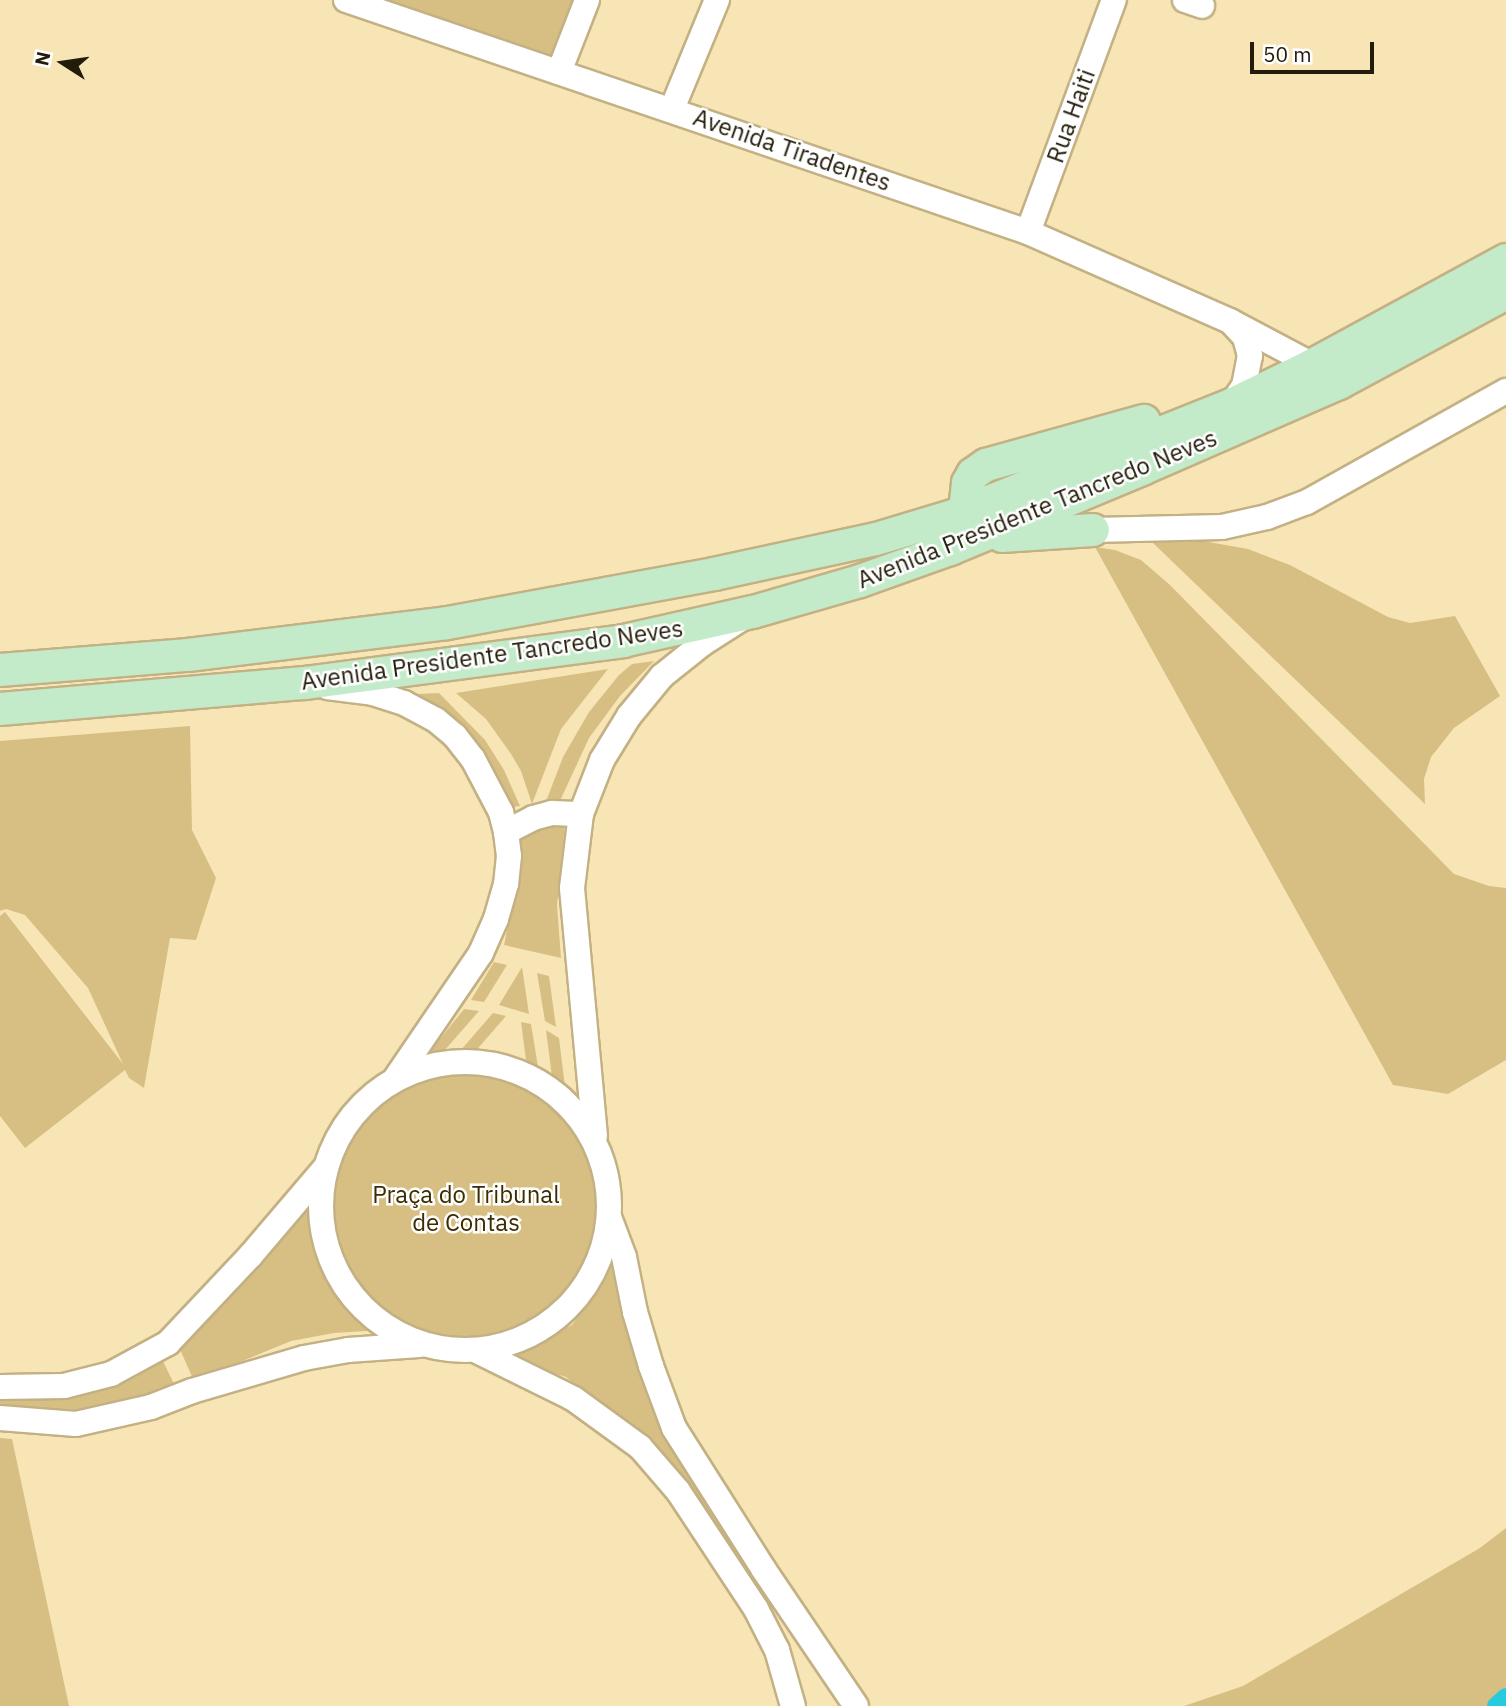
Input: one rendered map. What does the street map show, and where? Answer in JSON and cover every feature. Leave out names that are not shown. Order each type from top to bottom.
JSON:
[{"type":"main road","name":"Avenida Presidente Tancredo Neves","points":[[1231,405],[1313,366],[1506,260]]},
{"type":"main road","name":"Avenida Presidente Tancredo Neves","points":[[0,709],[306,683],[623,640],[753,612],[860,581],[973,529],[1327,388],[1506,293]]},
{"type":"main road","points":[[1093,530],[973,529],[968,483],[973,474],[986,465],[1188,409],[1231,405]]},
{"type":"main road","name":"Avenida Presidente Tancredo Neves","points":[[0,670],[188,655],[447,623],[741,569],[876,539],[973,529]]},
{"type":"street","name":"Avenida Tiradentes","points":[[348,0],[1028,232],[1230,321],[1313,366]]},
{"type":"street","points":[[559,72],[587,0]]},
{"type":"street","points":[[672,109],[717,0]]},
{"type":"street","name":"Rua Haiti","points":[[1028,232],[1114,0]]},
{"type":"street","points":[[1230,321],[1250,346],[1246,378],[1231,405]]},
{"type":"street","points":[[1093,530],[1222,527],[1267,517],[1307,502],[1506,391]]},
{"type":"street","points":[[0,1418],[76,1424],[151,1407],[192,1391],[304,1358],[348,1350],[423,1345],[475,1350],[511,1343],[538,1331],[560,1315],[582,1291],[596,1266],[609,1217],[607,1182],[596,1144],[572,888],[581,814],[602,760],[629,716],[662,676],[702,644],[753,612]]},
{"type":"street","points":[[306,683],[373,693],[404,703],[436,720],[455,736],[473,759],[501,812],[506,832],[509,856],[506,884],[496,919],[481,953],[395,1080]]},
{"type":"street","points":[[506,832],[533,818],[552,813],[581,814]]},
{"type":"street","points":[[0,1387],[64,1386],[111,1374],[168,1343],[251,1255],[327,1167],[348,1122],[369,1098],[395,1080],[436,1064],[483,1062],[518,1071],[547,1086],[577,1114],[596,1144]]},
{"type":"street","points":[[327,1167],[322,1218],[331,1261],[341,1280],[374,1319],[391,1331],[423,1345]]},
{"type":"street","points":[[609,1217],[624,1256],[635,1312],[651,1366],[674,1428],[856,1706]]},
{"type":"street","points":[[475,1350],[574,1399],[640,1447],[678,1491],[756,1609],[777,1650],[793,1706]]},
{"type":"street","points":[[756,1609],[778,1590]]},
{"type":"green space","points":[[376,0],[573,0],[551,61]]},
{"type":"green space","points":[[1197,540],[1248,549],[1290,565],[1388,617],[1410,623],[1455,616],[1500,696],[1454,728],[1431,757],[1424,779],[1425,804],[1153,543]]},
{"type":"green space","points":[[1095,547],[1115,550],[1141,560],[1170,585],[1454,874],[1489,886],[1506,888],[1506,1060],[1448,1094],[1393,1085]]},
{"type":"green space","points":[[654,661],[620,696],[589,738],[559,803],[545,804],[563,757],[589,712],[619,675],[632,664]]},
{"type":"green space","points":[[608,669],[561,729],[532,804],[521,771],[511,754],[486,719],[456,693]]},
{"type":"green space","points":[[439,693],[485,740],[504,770],[520,806],[506,808],[435,706],[417,694]]},
{"type":"green space","points":[[190,726],[192,830],[216,878],[196,940],[170,938],[144,1088],[129,1078],[125,1070],[25,1148],[0,1116],[0,916],[5,912],[123,1064],[88,988],[25,915],[6,909],[0,911],[0,741]]},
{"type":"green space","points":[[528,824],[565,824],[557,906],[561,958],[504,945],[522,858],[519,833]]},
{"type":"green space","points":[[494,962],[507,965],[484,1002],[471,1000]]},
{"type":"green space","points":[[522,967],[529,1014],[499,1005]]},
{"type":"green space","points":[[537,973],[549,976],[556,1027],[545,1021]]},
{"type":"green space","points":[[464,1009],[479,1011],[444,1051],[428,1054]]},
{"type":"green space","points":[[493,1013],[506,1016],[473,1054],[460,1051]]},
{"type":"green space","points":[[521,1022],[531,1024],[539,1073],[527,1068]]},
{"type":"green space","points":[[546,1030],[559,1038],[566,1095],[553,1085]]},
{"type":"green space","name":"Praça do Tribunal de Contas","points":[[452,1064],[480,1064],[508,1070],[534,1081],[557,1096],[577,1116],[592,1139],[603,1165],[609,1207],[607,1235],[592,1275],[577,1298],[557,1318],[534,1333],[508,1344],[480,1350],[452,1350],[424,1344],[398,1333],[375,1318],[355,1298],[340,1275],[329,1249],[323,1221],[323,1193],[329,1165],[340,1139],[355,1116],[375,1096],[398,1081],[424,1070]]},
{"type":"green space","points":[[307,1201],[337,1291],[382,1330],[334,1333],[291,1341],[194,1381],[178,1345],[212,1315]]},
{"type":"green space","points":[[614,1251],[627,1330],[676,1456],[763,1585],[756,1590],[640,1440],[566,1377],[506,1358],[572,1325],[589,1302]]},
{"type":"green space","points":[[160,1355],[176,1388],[102,1408],[36,1413],[0,1411],[0,1399],[43,1398]]},
{"type":"green space","points":[[0,1438],[12,1439],[69,1706],[0,1706]]},
{"type":"green space","points":[[1506,1528],[1506,1706],[1184,1706],[1243,1686],[1480,1548]]},
{"type":"waterway","points":[[1496,1706],[1506,1697]]}]
